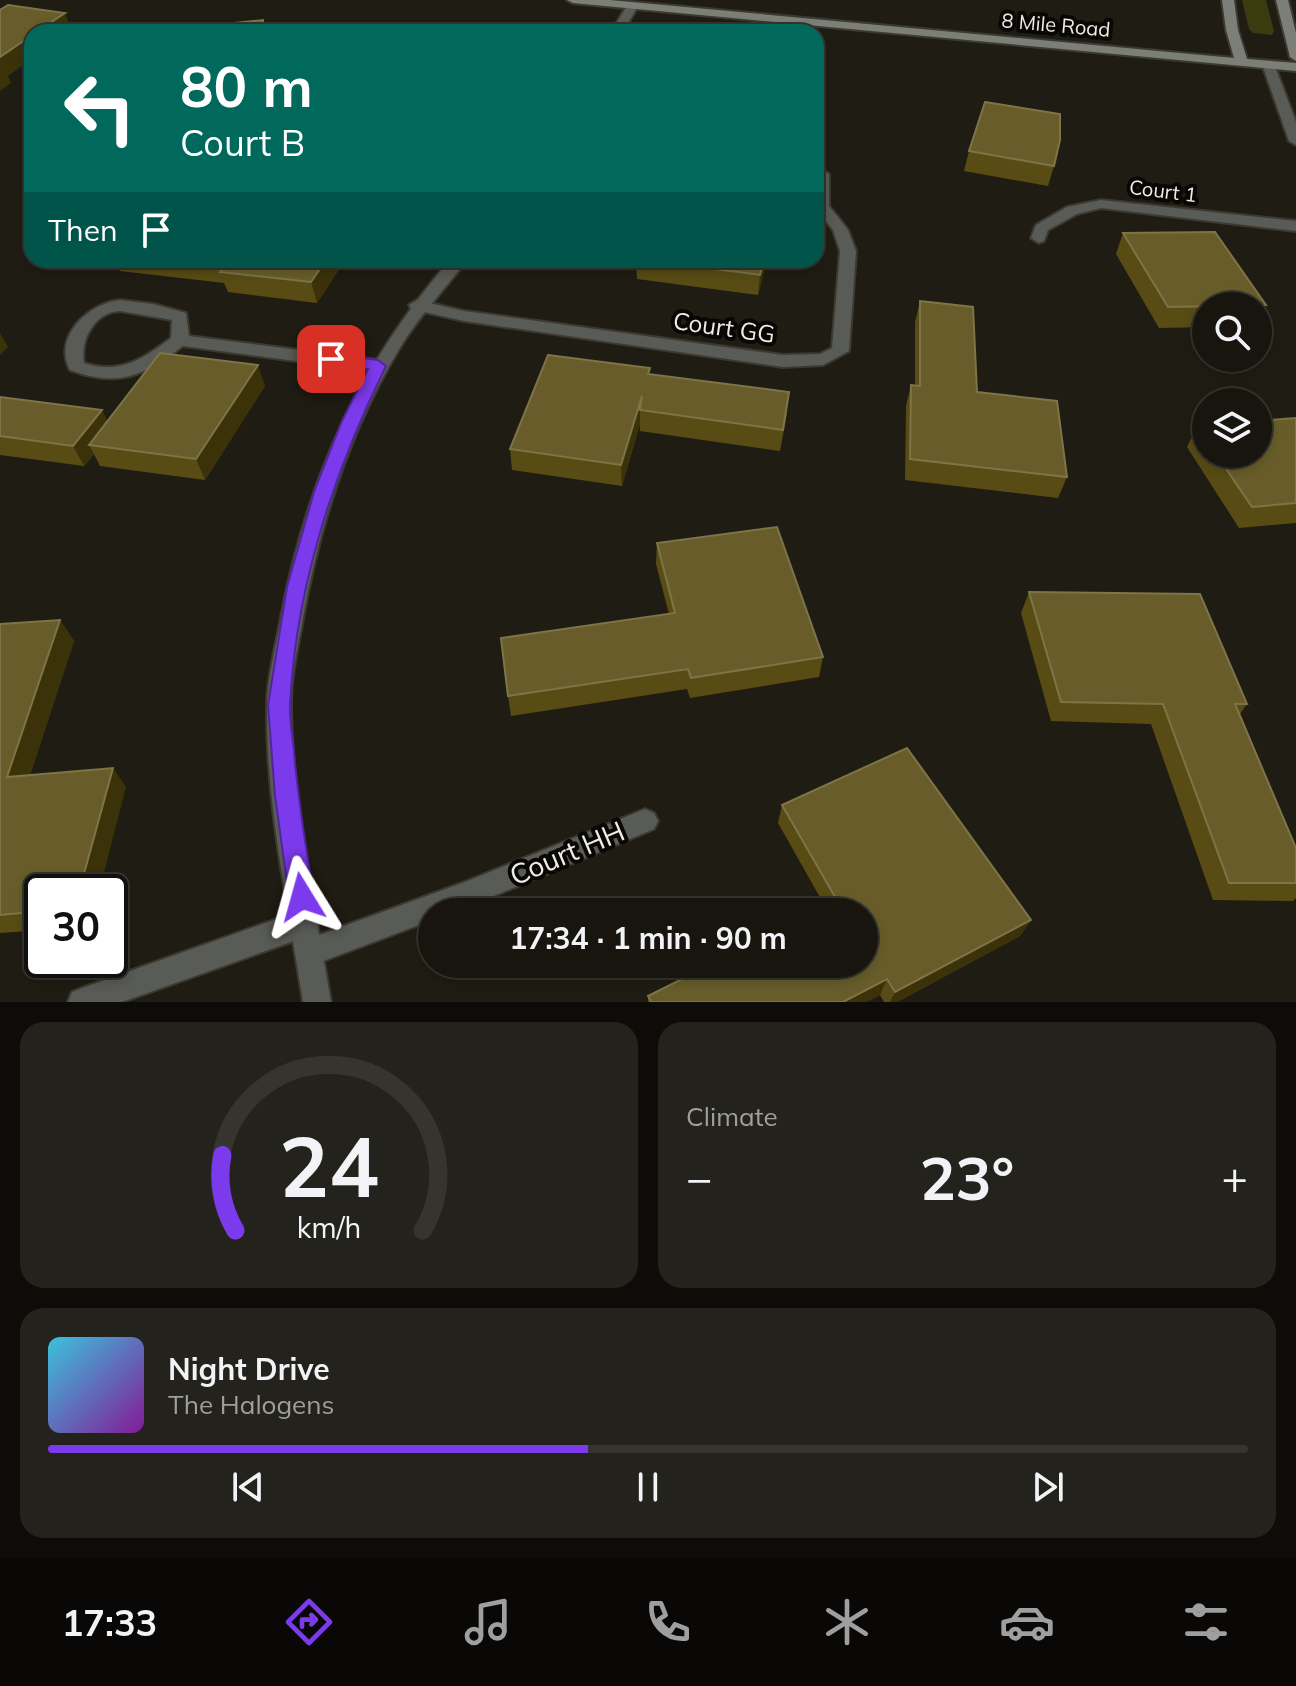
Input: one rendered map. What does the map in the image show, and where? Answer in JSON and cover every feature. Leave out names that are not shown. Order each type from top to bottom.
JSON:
[{"type":"main road","name":"8 Mile Road","points":[[573,0],[1296,67]]},
{"type":"main road","points":[[1228,0],[1232,30],[1242,62]]},
{"type":"main road","points":[[1282,0],[1296,57]]},
{"type":"street","points":[[622,24],[632,6]]},
{"type":"street","points":[[1268,64],[1296,141]]},
{"type":"street","name":"Court 1","points":[[1039,238],[1041,228],[1059,216],[1101,204],[1296,226]]},
{"type":"street","name":"Court GG","points":[[417,305],[464,316],[783,361],[823,359],[840,351],[848,251],[840,230],[824,209]]},
{"type":"street","points":[[317,1002],[287,796],[279,705],[296,587],[323,492],[350,421],[378,366],[417,305],[452,268]]},
{"type":"street","points":[[180,340],[180,317],[169,312],[113,305],[94,314],[84,326],[77,336],[73,358],[76,366],[87,371],[130,373],[142,368],[180,340],[378,366]]},
{"type":"street","name":"Court HH","points":[[310,952],[465,895],[645,821]]},
{"type":"street","points":[[82,1002],[305,923]]},
{"type":"shaded area","points":[[1242,0],[1266,0],[1274,31],[1272,35],[1253,33],[1249,29]]},
{"type":"building","points":[[8,5],[65,13],[48,24],[24,24],[24,40],[0,57],[0,10]]},
{"type":"building","points":[[263,20],[263,24],[225,24]]},
{"type":"building","points":[[985,102],[1060,114],[1060,140],[1054,166],[969,151]]},
{"type":"building","points":[[1215,232],[1257,292],[1192,292],[1192,307],[1168,307],[1123,233]]},
{"type":"building","points":[[223,268],[321,268],[311,282],[220,272]]},
{"type":"building","points":[[708,268],[762,268],[760,275]]},
{"type":"building","points":[[920,301],[973,307],[977,392],[1057,401],[1067,477],[910,459],[911,385],[920,386]]},
{"type":"building","points":[[160,353],[258,365],[196,459],[89,445]]},
{"type":"building","points":[[548,355],[650,368],[648,374],[789,392],[783,430],[640,410],[642,396],[621,465],[510,449]]},
{"type":"building","points":[[0,397],[102,410],[73,446],[0,436]]},
{"type":"building","points":[[1296,418],[1296,503],[1252,507],[1226,468],[1272,468],[1272,420]]},
{"type":"building","points":[[777,527],[823,657],[691,678],[688,669],[508,696],[501,638],[675,613],[657,543]]},
{"type":"building","points":[[1029,592],[1200,594],[1247,704],[1235,704],[1296,848],[1296,883],[1229,883],[1163,704],[1061,702]]},
{"type":"building","points":[[60,620],[7,777],[113,768],[84,874],[24,874],[24,913],[0,915],[0,624]]},
{"type":"building","points":[[907,748],[1031,920],[895,992],[887,979],[843,1002],[651,1002],[648,996],[684,978],[878,978],[878,898],[836,898],[782,805]]},
{"type":"route","points":[[302,897],[287,796],[279,705],[283,676],[296,587],[323,492],[350,421],[378,366],[331,359]]}]
